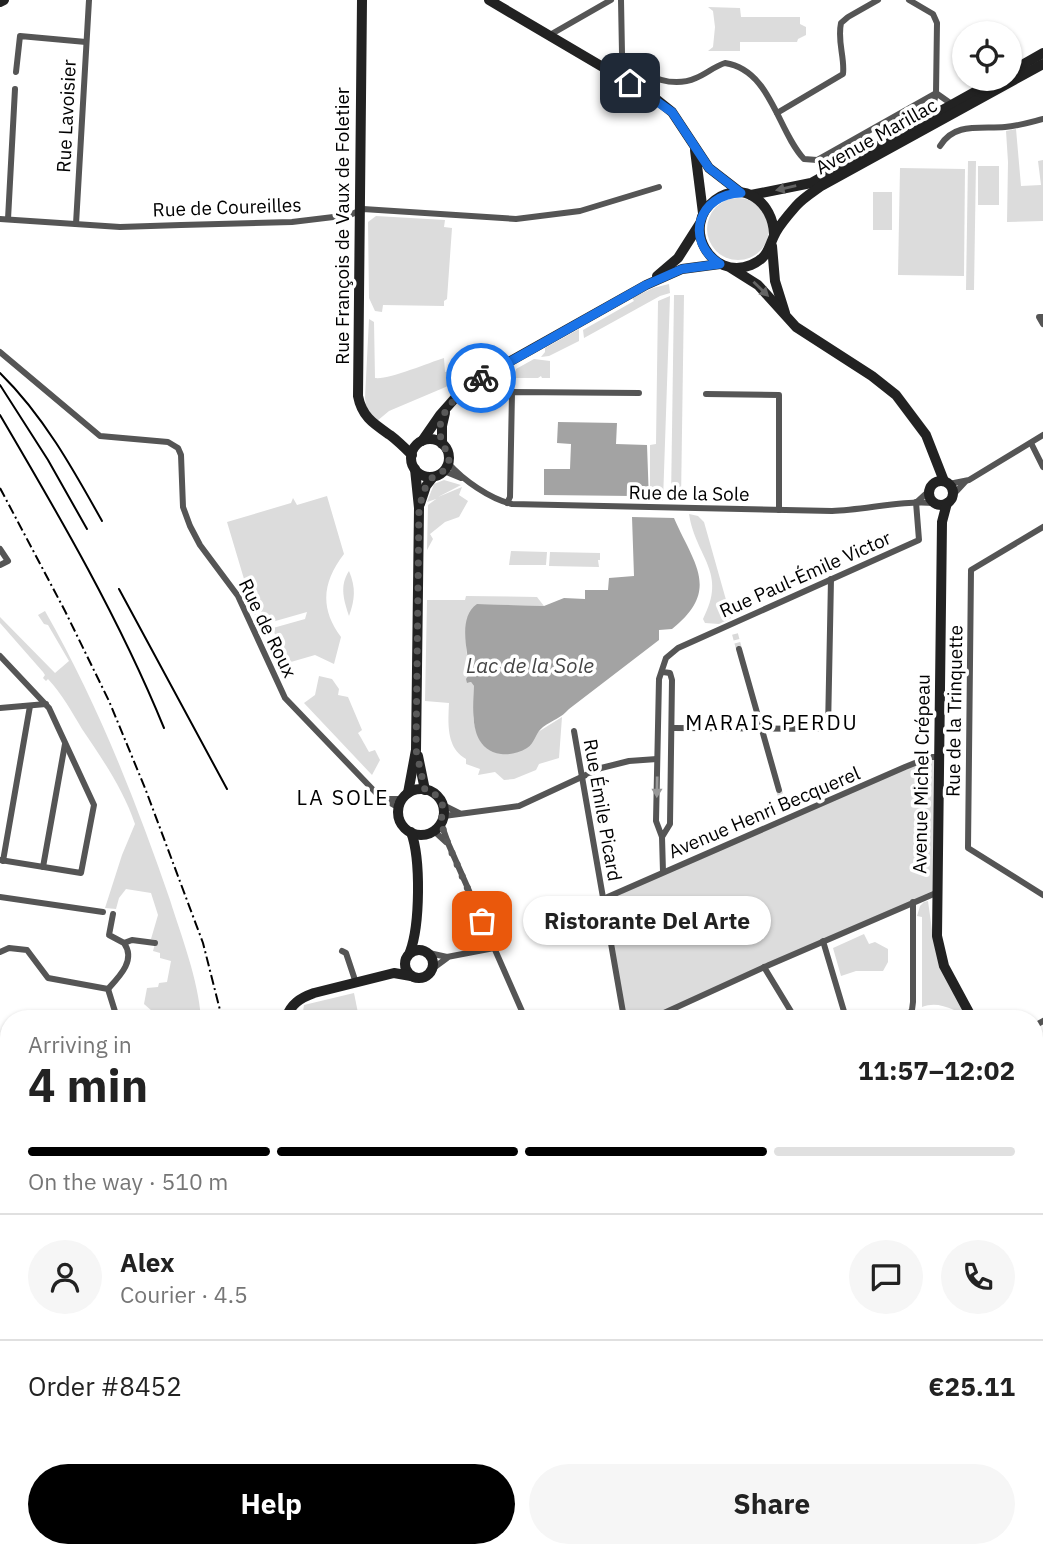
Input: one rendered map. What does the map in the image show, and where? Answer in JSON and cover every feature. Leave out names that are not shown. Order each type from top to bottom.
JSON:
[{"type":"street","name":"Rue Lavoisier","points":[[76,224],[88,0]]},
{"type":"street","name":"Rue François de Vaux de Foletier","points":[[362,0],[358,400],[369,421],[393,437],[412,455]]},
{"type":"street","points":[[489,0],[652,96],[672,112],[709,168],[746,194],[761,201],[774,222],[772,246],[775,281],[786,317]]},
{"type":"street","points":[[548,36],[611,0]]},
{"type":"street","points":[[621,0],[623,60],[661,81],[672,83],[693,79],[721,64],[729,63],[758,81],[804,159],[817,160],[936,93]]},
{"type":"street","points":[[777,113],[843,74],[840,58],[841,23],[878,0]]},
{"type":"street","points":[[909,0],[930,12],[936,20],[936,93],[931,117]]},
{"type":"street","points":[[16,72],[20,36],[86,42]]},
{"type":"street","points":[[1022,65],[1043,53]]},
{"type":"street","name":"Avenue Marillac","points":[[774,234],[798,203],[821,186],[1043,64]]},
{"type":"street","points":[[4,219],[15,89]]},
{"type":"street","name":"Avenue Marillac","points":[[746,194],[811,183],[977,91]]},
{"type":"street","points":[[936,93],[953,105]]},
{"type":"street","points":[[940,146],[946,137],[963,128],[1005,127],[1043,119]]},
{"type":"street","points":[[694,146],[703,213]]},
{"type":"street","name":"Rue de Coureilles","points":[[4,219],[120,227],[292,222],[350,215],[363,209],[516,219],[580,211],[659,187]]},
{"type":"street","points":[[646,285],[673,264],[712,202],[721,196],[746,194]]},
{"type":"street","points":[[699,225],[702,245],[707,254],[720,264],[730,267],[742,268],[753,264],[772,246]]},
{"type":"street","points":[[425,790],[416,750],[419,508],[412,455],[450,404],[482,377],[646,285],[682,269],[720,264]]},
{"type":"street","name":"Avenue Michel Crépeau","points":[[730,267],[758,285],[803,332],[872,376],[896,395],[917,420],[940,469],[939,485],[930,498],[943,522]]},
{"type":"street","points":[[1043,317],[1039,317],[1043,324]]},
{"type":"street","name":"Rue de Roux","points":[[0,352],[100,436],[168,442],[178,448],[181,455],[183,507],[190,526],[200,545],[239,596],[285,698],[380,797],[403,800]]},
{"type":"street","points":[[507,503],[510,497],[512,392],[639,393]]},
{"type":"street","points":[[706,394],[779,395],[779,510]]},
{"type":"street","points":[[419,508],[426,486],[446,467],[449,454],[443,444],[442,421],[450,404]]},
{"type":"street","points":[[935,503],[950,499],[965,482],[1043,435]]},
{"type":"street","points":[[393,437],[421,442],[433,440],[443,444]]},
{"type":"street","points":[[1031,443],[1043,467]]},
{"type":"street","name":"Rue de la Sole","points":[[446,467],[507,503],[779,510],[863,510],[917,502],[935,503]]},
{"type":"street","points":[[415,469],[422,475],[433,477]]},
{"type":"street","points":[[917,502],[939,485],[965,482]]},
{"type":"street","name":"Avenue Michel Crépeau","points":[[939,485],[950,499],[943,522],[937,936],[944,966],[968,1010]]},
{"type":"street","name":"Rue Paul-Émile Victor","points":[[665,672],[664,660],[678,648],[919,540],[917,502]]},
{"type":"street","name":"Rue de la Trinquette","points":[[1043,527],[971,570],[968,848],[1043,895]]},
{"type":"street","points":[[0,549],[8,561],[0,565]]},
{"type":"street","points":[[672,728],[828,729],[831,579]]},
{"type":"street","points":[[739,649],[779,790]]},
{"type":"street","points":[[0,656],[47,704],[94,806],[81,873],[1,860],[33,705],[39,696]]},
{"type":"street","points":[[662,837],[670,824],[672,728],[672,680],[670,673],[665,672],[659,676],[658,684],[656,821],[662,837],[663,872]]},
{"type":"street","points":[[0,708],[47,704]]},
{"type":"street","name":"Rue Émile Picard","points":[[574,730],[623,1010]]},
{"type":"street","points":[[43,867],[65,743]]},
{"type":"street","points":[[411,976],[405,968],[416,930],[417,850],[411,832],[401,822],[403,800],[416,750]]},
{"type":"street","points":[[62,757],[72,758]]},
{"type":"street","name":"Avenue Henri Becquerel","points":[[603,899],[905,767],[930,757],[939,757]]},
{"type":"street","points":[[411,832],[461,813],[519,806],[582,775],[629,761],[657,759]]},
{"type":"street","points":[[403,800],[425,790],[436,795],[437,822],[521,1010]]},
{"type":"street","points":[[437,822],[448,844]]},
{"type":"street","points":[[417,850],[437,822]]},
{"type":"street","points":[[680,1010],[764,967],[936,893]]},
{"type":"street","points":[[0,897],[103,912]]},
{"type":"street","points":[[912,1010],[913,902]]},
{"type":"street","points":[[108,989],[127,966],[128,948],[109,935],[113,914]]},
{"type":"street","points":[[416,930],[433,962],[432,969]]},
{"type":"street","points":[[124,943],[132,940],[155,943]]},
{"type":"street","points":[[823,941],[844,1010]]},
{"type":"street","points":[[0,952],[9,948],[27,950],[48,978],[108,989]]},
{"type":"street","points":[[383,976],[397,969],[408,955],[426,952],[447,957],[494,948]]},
{"type":"street","points":[[342,951],[356,983]]},
{"type":"street","points":[[293,1010],[299,1000],[314,993],[394,973],[423,977],[447,957]]},
{"type":"street","points":[[764,967],[790,1010]]},
{"type":"street","points":[[108,989],[115,1010]]},
{"type":"shaded area","points":[[708,7],[740,8],[741,17],[800,17],[800,24],[806,27],[806,35],[797,42],[740,42],[740,51],[708,51],[713,47],[715,27],[713,11]]},
{"type":"shaded area","points":[[1016,129],[1021,186],[1041,185],[1038,161],[1043,160],[1043,221],[1007,222],[1006,131]]},
{"type":"shaded area","points":[[968,161],[976,161],[974,290],[966,290]]},
{"type":"shaded area","points":[[978,166],[999,166],[999,205],[978,205]]},
{"type":"shaded area","points":[[900,168],[965,169],[964,276],[898,275]]},
{"type":"shaded area","points":[[873,192],[892,192],[892,230],[873,230]]},
{"type":"shaded area","points":[[738,198],[760,207],[769,229],[760,251],[738,260],[716,251],[707,229],[716,207]]},
{"type":"shaded area","points":[[376,216],[445,220],[444,227],[452,228],[447,299],[444,306],[383,305],[382,312],[375,311],[369,298],[368,222]]},
{"type":"shaded area","points":[[669,284],[670,293],[584,338],[583,330],[634,301],[632,298]]},
{"type":"shaded area","points":[[674,295],[684,295],[681,499],[671,499]]},
{"type":"shaded area","points":[[670,296],[663,501],[650,500],[650,445],[656,444],[658,301]]},
{"type":"shaded area","points":[[369,319],[374,322],[375,378],[398,374],[444,358],[445,372],[469,369],[474,375],[389,411],[377,421],[367,412],[365,398]]},
{"type":"shaded area","points":[[579,329],[579,341],[549,356],[541,357],[545,348]]},
{"type":"shaded area","points":[[534,359],[550,361],[550,378],[514,378],[516,369]]},
{"type":"shaded area","points":[[444,480],[461,485],[438,497],[462,487],[459,495],[468,501],[459,517],[445,522],[430,534],[433,539],[427,550],[428,505],[436,499],[427,502],[434,484]]},
{"type":"shaded area","points":[[327,496],[344,554],[332,574],[326,595],[329,616],[341,637],[334,664],[315,655],[284,664],[273,628],[305,619],[307,612],[258,626],[227,522],[291,503],[293,498],[297,505]]},
{"type":"shaded area","points":[[689,514],[698,516],[704,522],[730,614],[731,618],[719,624],[705,623],[703,619],[710,603],[711,577]]},
{"type":"shaded area","points":[[511,551],[547,552],[546,565],[509,565]]},
{"type":"shaded area","points":[[550,552],[600,553],[599,567],[549,566]]},
{"type":"shaded area","points":[[349,571],[354,594],[349,616],[343,588]]},
{"type":"shaded area","points":[[466,596],[537,597],[544,606],[478,604],[466,633],[467,683],[471,682],[474,686],[473,718],[476,731],[538,732],[562,717],[559,758],[539,764],[536,770],[514,779],[504,780],[495,772],[478,775],[480,769],[466,764],[466,759],[459,754],[452,742],[449,703],[425,701],[427,600],[465,600]]},
{"type":"shaded area","points":[[45,611],[64,645],[114,752],[170,900],[197,988],[200,1010],[151,1010],[144,1004],[147,988],[158,987],[159,983],[167,982],[171,961],[160,958],[160,953],[153,951],[156,940],[151,939],[158,915],[151,893],[126,889],[119,898],[116,909],[105,908],[135,824],[112,775],[62,697],[48,679],[46,681],[43,678],[43,672],[0,623],[0,617],[55,673],[69,661],[48,625],[44,624],[38,615]]},
{"type":"shaded area","points":[[319,676],[332,679],[339,689],[338,695],[348,697],[362,730],[358,733],[369,752],[375,750],[380,760],[372,775],[304,703],[315,695]]},
{"type":"shaded area","points":[[939,757],[936,893],[671,1010],[623,1010],[603,899],[905,767]]},
{"type":"shaded area","points":[[928,901],[932,930],[963,1010],[930,1005],[922,1007],[922,917],[917,916],[924,902]]},
{"type":"shaded area","points":[[864,934],[869,944],[875,942],[888,949],[888,962],[883,971],[856,971],[841,976],[833,948]]},
{"type":"shaded area","points":[[354,993],[357,1010],[303,1010],[304,1005]]},
{"type":"water","points":[[558,422],[617,423],[616,444],[647,445],[649,501],[633,501],[632,496],[544,495],[544,469],[570,469],[571,444],[557,443]]},
{"type":"water","name":"Lac de la Sole","points":[[632,517],[674,518],[699,576],[696,602],[672,629],[659,630],[659,640],[563,715],[543,727],[527,748],[507,754],[490,751],[478,736],[475,727],[474,686],[471,682],[467,683],[466,679],[470,673],[465,626],[471,610],[477,604],[544,606],[564,598],[585,599],[585,590],[608,590],[609,578],[634,576]]},
{"type":"tunnel","points":[[735,634],[739,649]]},
{"type":"tunnel","points":[[779,790],[785,810]]},
{"type":"tram line","points":[[0,373],[44,425],[102,521]]},
{"type":"tram line","points":[[0,385],[48,460],[87,529]]},
{"type":"tram line","points":[[0,415],[108,608],[164,728]]},
{"type":"tram line","points":[[119,589],[227,789]]},
{"type":"railway","points":[[0,488],[109,701],[203,943],[220,1010]]},
{"type":"way so far","points":[[481,378],[456,397],[443,417],[443,444],[449,454],[448,463],[444,471],[433,477],[426,486],[419,508],[416,750],[425,790],[436,795],[443,806],[444,816],[441,823],[448,844],[482,921]]},
{"type":"place","name":"Ristorante Del Arte","points":[[482,921]]},
{"type":"district","name":"MARAIS PERDU","points":[[772,722]]},
{"type":"district","name":"LA SOLE","points":[[343,797]]},
{"type":"route","points":[[481,378],[646,285],[682,269],[720,264],[707,254],[702,245],[699,225],[705,209],[712,202],[721,196],[741,193],[709,168],[672,112],[630,83]]}]
